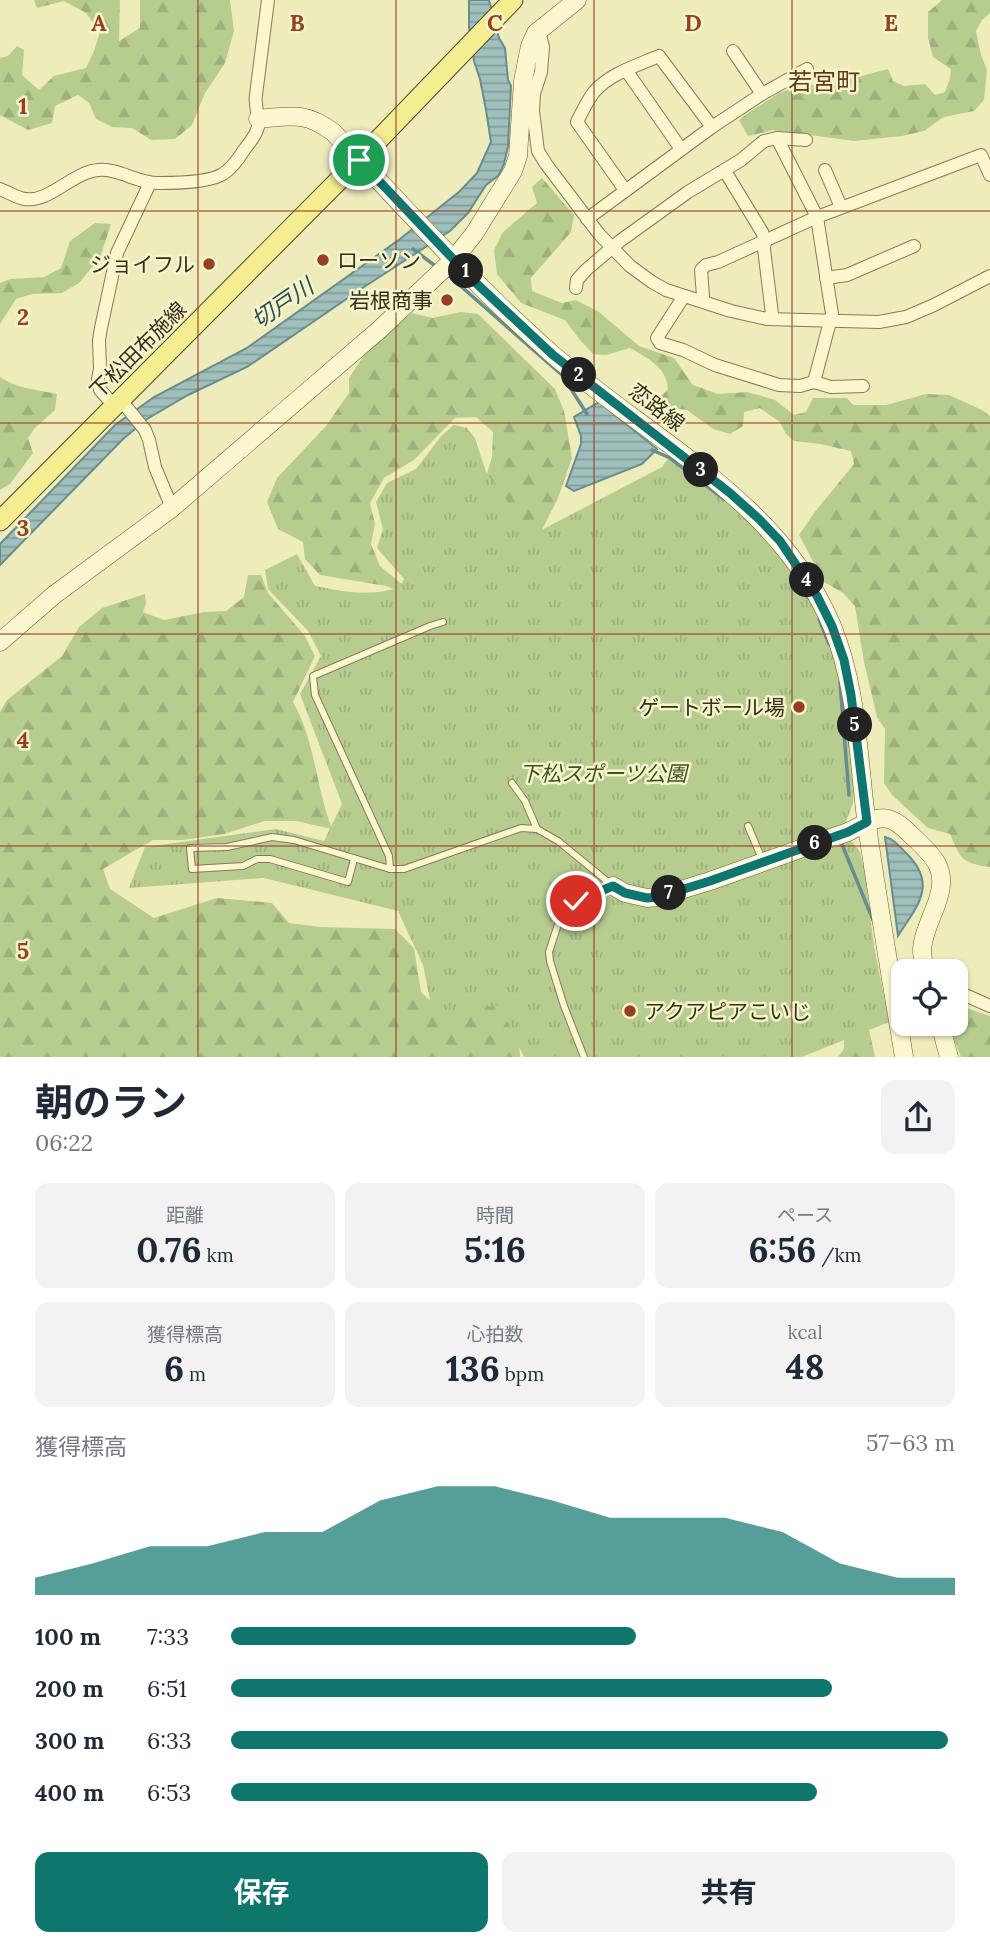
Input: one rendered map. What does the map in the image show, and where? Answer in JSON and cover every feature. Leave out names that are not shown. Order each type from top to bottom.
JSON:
[{"type":"main road","name":"下松田布施線","points":[[0,521],[124,406],[507,7]]},
{"type":"street","points":[[0,190],[24,199],[36,199],[76,177],[90,171],[102,170],[150,183],[205,179],[225,173],[255,136],[258,128],[255,101],[268,0]]},
{"type":"street","points":[[0,642],[54,595],[172,508],[379,330],[454,259],[480,224],[513,171],[520,138],[523,81],[530,46],[536,33],[577,0]]},
{"type":"street","points":[[536,33],[543,47],[533,111],[538,151],[587,219],[613,249],[630,266],[666,290],[731,311],[767,319],[879,323],[906,317],[990,276]]},
{"type":"street","points":[[733,51],[762,94]]},
{"type":"street","points":[[625,190],[577,122],[595,91],[604,83],[659,56],[712,127]]},
{"type":"street","points":[[587,219],[712,127],[762,94],[807,69]]},
{"type":"street","points":[[626,70],[681,149]]},
{"type":"street","name":"恋路線","points":[[258,120],[298,115],[318,120],[333,132],[476,283],[553,355],[730,493],[759,519],[787,550],[817,596],[832,626],[844,660],[904,1057]]},
{"type":"street","points":[[576,288],[577,280],[586,270],[620,242],[688,192],[725,171],[764,141],[777,138],[806,140]]},
{"type":"street","points":[[777,138],[817,217],[831,321],[814,382]]},
{"type":"street","points":[[702,301],[701,270],[706,265],[841,207],[981,155],[990,174]]},
{"type":"street","points":[[825,170],[841,207]]},
{"type":"street","points":[[725,171],[765,240],[772,314],[767,319]]},
{"type":"street","points":[[150,183],[119,247],[99,340],[98,379],[100,390],[109,400],[124,406],[145,430],[155,467],[172,508]]},
{"type":"street","points":[[826,278],[847,275],[914,246]]},
{"type":"street","points":[[684,296],[657,338],[660,343],[715,365],[779,385],[800,386],[814,382],[831,387],[863,386]]},
{"type":"street","points":[[613,886],[625,893],[647,898],[658,897],[848,832],[867,822],[893,819],[920,843],[937,863],[940,874],[940,889],[922,948],[924,959]]},
{"type":"street","points":[[968,996],[990,1006]]},
{"type":"street","points":[[943,1036],[949,1057]]},
{"type":"lane","points":[[390,869],[389,856],[315,695],[313,676],[443,622]]},
{"type":"lane","points":[[512,783],[525,801],[537,829]]},
{"type":"lane","points":[[748,826],[763,861]]},
{"type":"lane","points":[[354,859],[348,882],[270,859],[257,859],[243,866],[192,869],[190,848],[227,847],[272,837],[294,840],[390,869],[404,869],[521,828],[537,829],[558,841],[613,886],[567,907],[561,915],[549,952],[564,1006],[584,1057]]},
{"type":"green space","points":[[34,0],[120,0],[119,41],[140,28],[140,0],[230,0],[234,31],[225,63],[205,93],[192,125],[175,139],[151,140],[132,128],[112,127],[96,119],[89,103],[78,95],[55,106],[52,123],[28,130],[0,115],[0,58],[8,56],[17,46],[24,50],[22,75],[39,90],[54,76],[86,68],[100,32],[86,13],[64,1],[37,8]]},
{"type":"green space","points":[[942,0],[990,0],[990,13],[976,31],[987,70],[984,100],[974,111],[944,117],[924,131],[902,136],[854,141],[773,130],[748,136],[739,120],[779,93],[804,84],[822,86],[888,69],[893,81],[904,86],[925,84],[935,95],[945,92],[951,69],[933,57],[928,38],[928,12]]},
{"type":"green space","points":[[542,178],[574,215],[571,232],[531,278],[532,291],[562,303],[576,300],[599,312],[639,346],[674,358],[693,385],[718,394],[747,392],[775,400],[794,415],[806,412],[813,398],[847,398],[853,405],[886,405],[926,394],[949,395],[990,416],[990,867],[973,864],[963,858],[950,834],[928,828],[892,795],[884,783],[885,729],[877,717],[855,606],[843,593],[824,582],[799,535],[854,464],[851,451],[794,441],[786,434],[780,422],[760,408],[744,412],[743,426],[730,434],[713,429],[687,410],[661,406],[658,400],[668,389],[667,381],[660,369],[649,360],[630,348],[606,355],[593,354],[565,320],[521,303],[497,274],[494,250],[503,232],[537,203],[532,187]]},
{"type":"green space","points":[[95,223],[111,224],[100,258],[79,283],[62,293],[32,294],[16,299],[0,324],[0,283],[10,279],[44,277],[61,268],[70,241]]},
{"type":"green space","points":[[461,312],[478,314],[555,389],[564,411],[572,458],[558,498],[527,560],[483,487],[492,457],[493,432],[476,417],[455,418],[414,460],[384,478],[370,503],[375,524],[371,544],[380,566],[408,589],[403,593],[386,586],[320,575],[305,559],[303,542],[278,529],[267,502],[277,478],[326,426],[349,393],[349,378],[371,345],[412,313],[432,318]]},
{"type":"green space","points":[[0,377],[20,386],[57,394],[55,410],[28,438],[33,453],[10,484],[0,490]]},
{"type":"green space","name":"下松スポーツ公園","points":[[454,425],[467,428],[475,438],[486,472],[532,535],[662,467],[670,456],[739,510],[768,537],[808,595],[825,628],[837,662],[844,696],[854,790],[853,803],[846,822],[851,841],[859,850],[864,867],[874,946],[889,1022],[802,1057],[524,1057],[499,1005],[433,1015],[423,965],[398,911],[264,878],[129,888],[145,847],[276,829],[324,841],[342,804],[300,694],[321,656],[308,631],[268,589],[265,570],[297,554],[315,586],[368,593],[400,587],[404,579],[377,548],[383,529],[376,502],[387,483],[416,469],[442,435]]},
{"type":"green space","points":[[248,575],[261,575],[268,593],[305,636],[315,656],[293,702],[311,748],[332,829],[296,821],[265,821],[224,834],[183,840],[153,840],[103,869],[110,889],[154,918],[217,898],[272,903],[289,923],[321,927],[395,929],[414,948],[421,992],[439,1009],[502,997],[518,1021],[520,1057],[0,1057],[0,712],[7,700],[62,656],[79,627],[102,608],[145,594],[143,612],[164,620],[204,612],[226,611],[244,597]]},
{"type":"green space","points":[[858,979],[875,1057],[838,1057],[844,1049],[843,991]]},
{"type":"green space","points":[[968,1009],[990,1016],[990,1057],[961,1057],[953,1036],[968,1036]]},
{"type":"water","points":[[469,0],[489,0],[499,38],[505,48],[511,86],[508,146],[504,164],[499,175],[486,185],[468,213],[450,231],[247,367],[188,395],[147,419],[123,439],[0,565],[0,544],[115,425],[154,397],[247,348],[400,239],[460,191],[477,173],[491,142],[480,79],[474,61],[469,28]]},
{"type":"water","points":[[599,402],[657,449],[642,464],[574,491],[566,486],[581,444],[574,417]]},
{"type":"water","points":[[885,837],[897,844],[916,865],[923,886],[917,905],[898,936]]},
{"type":"waterway","points":[[413,249],[438,268]]},
{"type":"waterway","points":[[447,274],[562,375],[587,414]]},
{"type":"waterway","points":[[652,450],[670,458],[724,499]]},
{"type":"waterway","points":[[799,582],[807,597]]},
{"type":"waterway","points":[[819,619],[829,644]]},
{"type":"waterway","points":[[840,682],[849,795]]},
{"type":"waterway","points":[[841,842],[873,920]]},
{"type":"place","name":"ローソン","points":[[323,260]]},
{"type":"place","name":"ジョイフル","points":[[209,264]]},
{"type":"place","name":"岩根商事","points":[[447,300]]},
{"type":"place","name":"ゲートボール場","points":[[799,707]]},
{"type":"place","name":"アクアピアこいじ","points":[[630,1011]]},
{"type":"district","name":"若宮町","points":[[824,81]]},
{"type":"route","points":[[359,160],[476,283],[553,355],[730,493],[759,519],[780,541],[817,596],[832,626],[844,660],[867,822],[848,832],[658,897],[647,898],[625,893],[613,886],[576,901]]},
{"type":"water label","name":"切戸川","points":[[282,303]]}]
